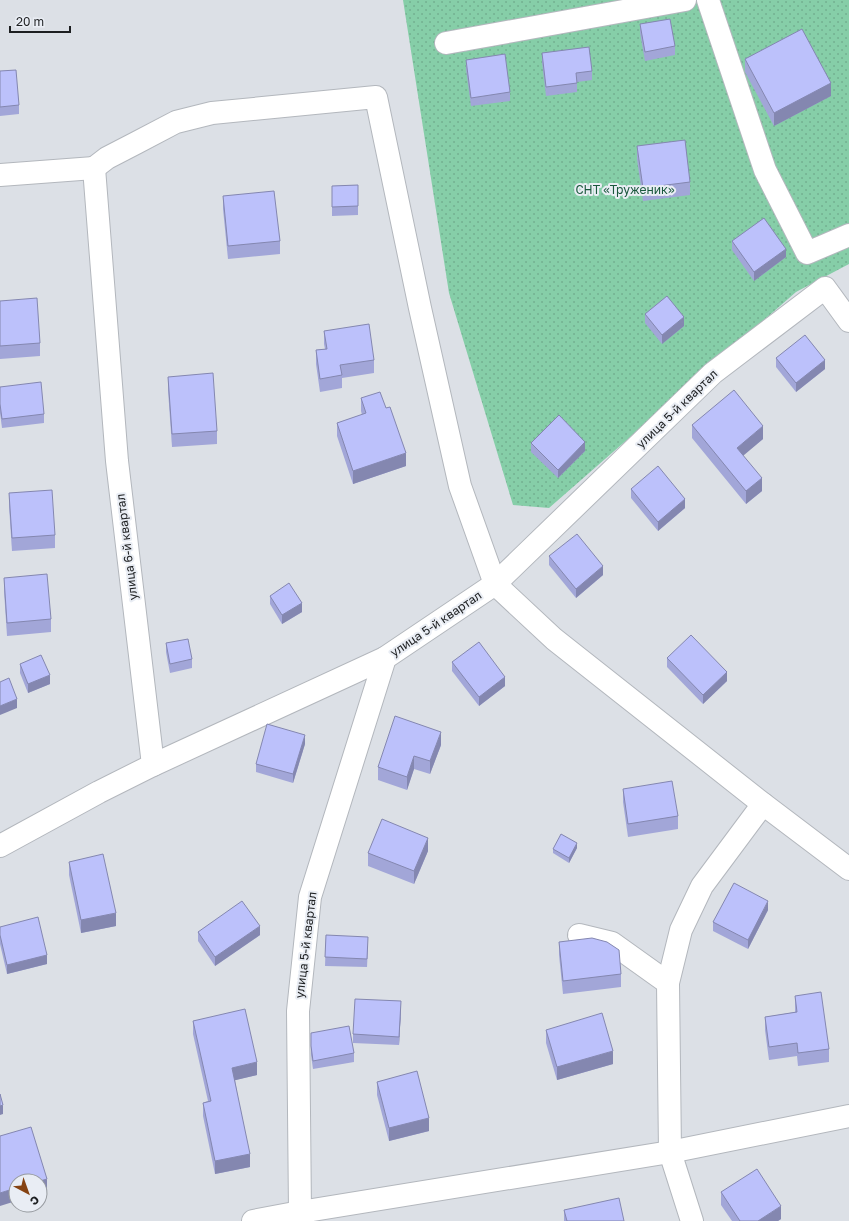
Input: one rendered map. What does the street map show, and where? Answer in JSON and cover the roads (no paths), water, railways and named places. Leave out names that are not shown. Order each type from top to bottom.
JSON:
[{"type":"street","points":[[446,43],[685,0]]},
{"type":"street","points":[[708,0],[765,170],[808,253],[849,235]]},
{"type":"street","points":[[0,175],[94,168],[107,158],[176,122],[212,113],[376,97],[420,308],[460,486],[495,584],[554,639],[763,804],[849,869]]},
{"type":"street","name":"улица 6-й квартал","points":[[94,168],[117,461],[153,765]]},
{"type":"street","name":"улица 5-й квартал","points":[[302,1216],[298,1011],[310,897],[385,658],[495,584],[713,373],[825,288],[849,321]]},
{"type":"street","points":[[0,846],[99,792],[153,765],[385,658]]},
{"type":"street","points":[[692,1221],[670,1152],[668,983],[681,930],[702,886],[763,804]]},
{"type":"street","points":[[579,935],[612,943],[668,983]]},
{"type":"street","points":[[253,1221],[302,1216],[670,1152],[849,1116]]},
{"type":"park label","name":"СНТ «Труженик»","points":[[625,190]]}]
